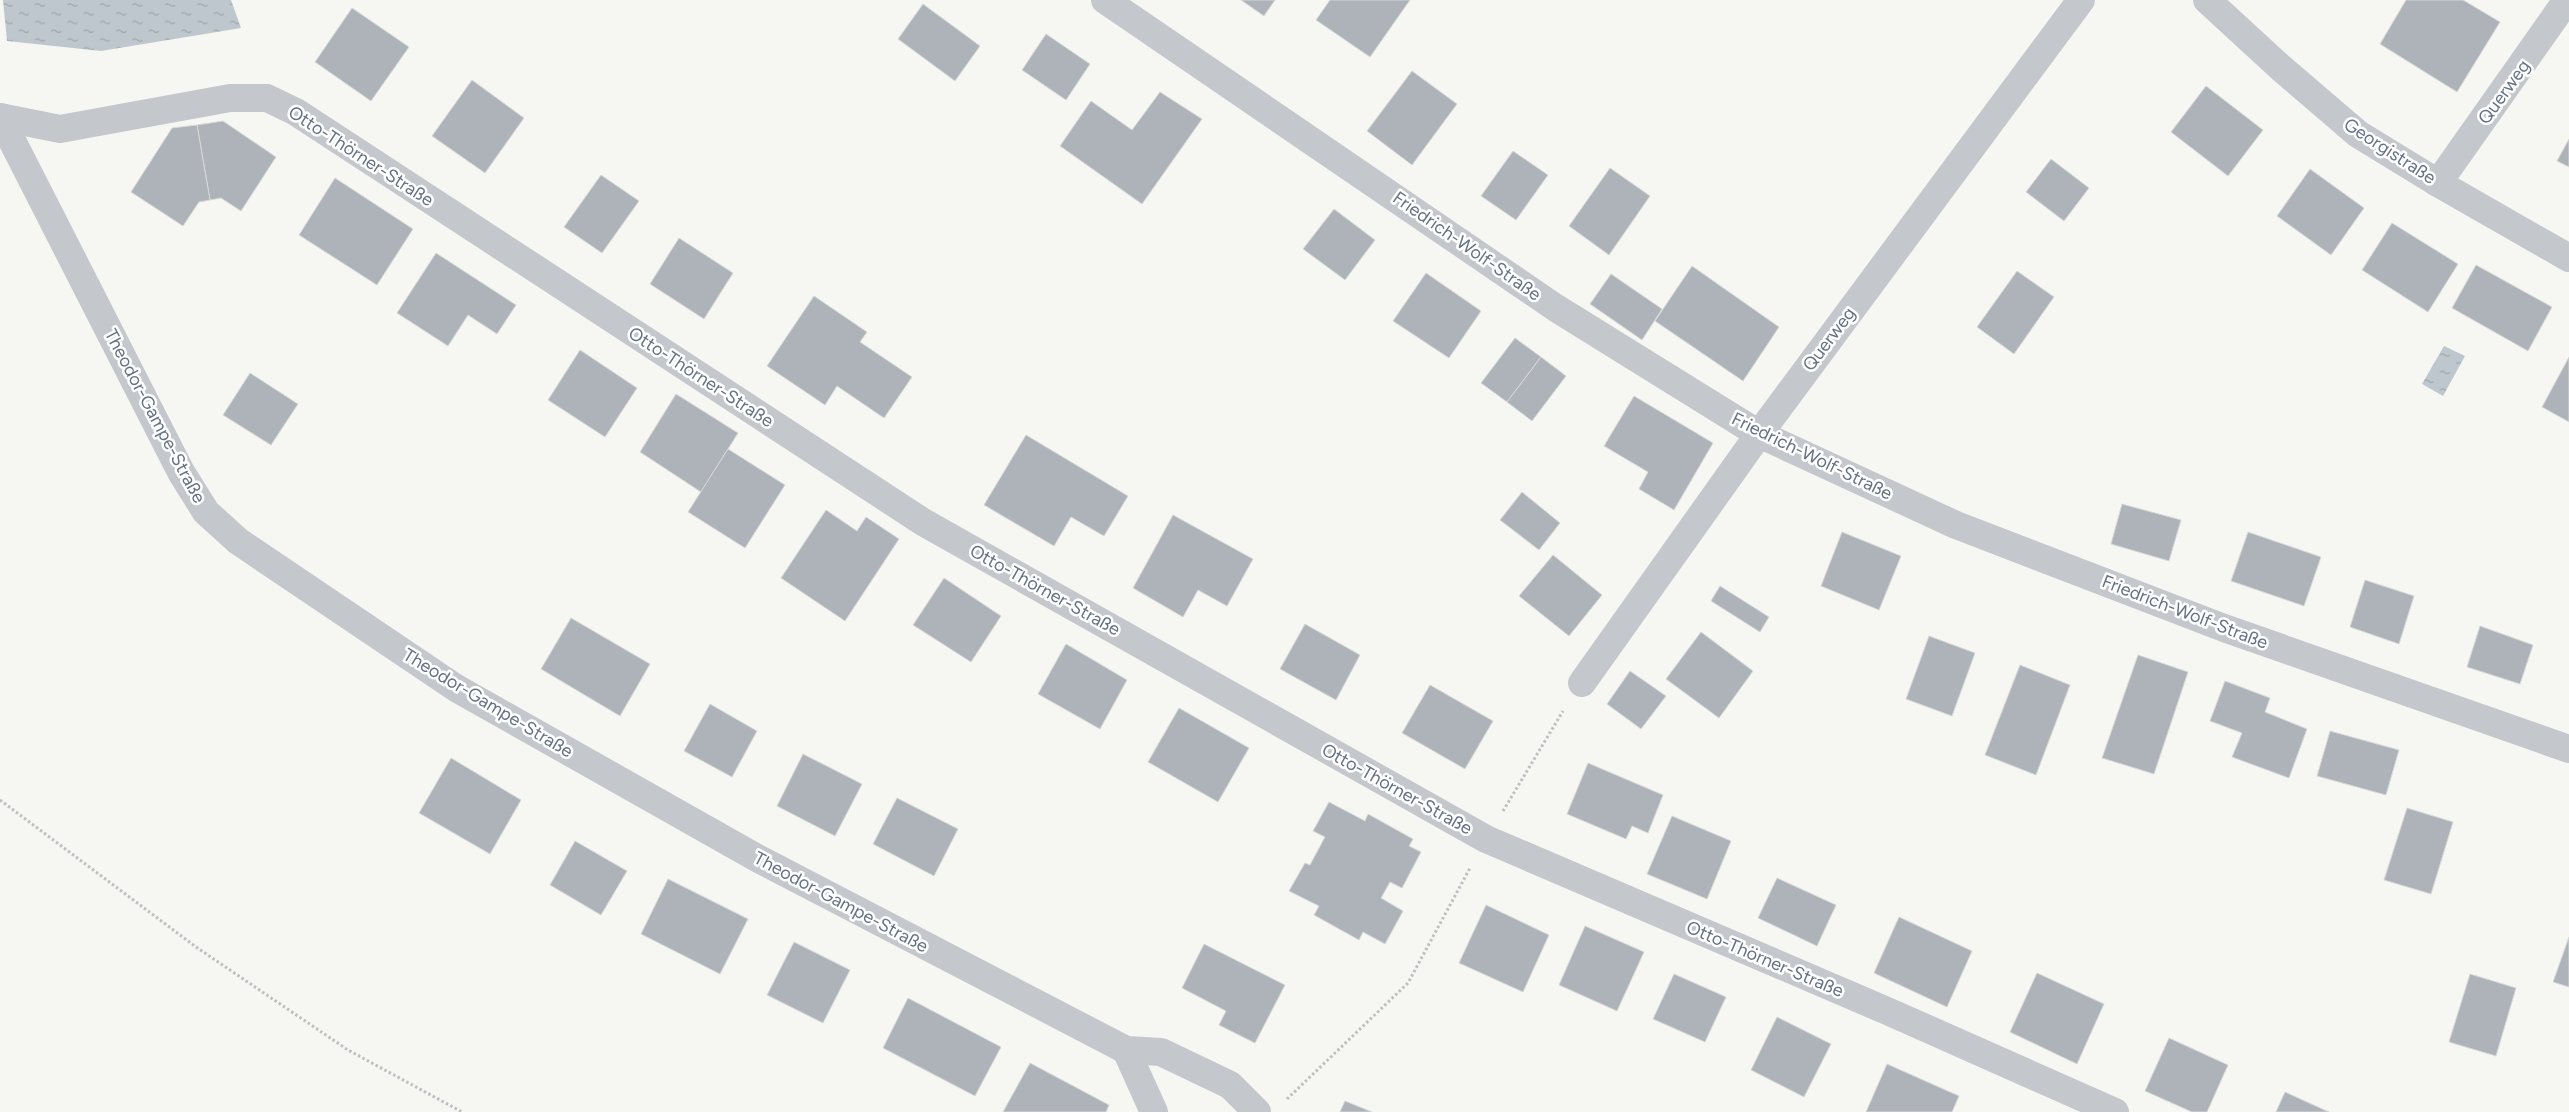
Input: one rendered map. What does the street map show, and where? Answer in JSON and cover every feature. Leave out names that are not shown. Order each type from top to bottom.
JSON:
[{"type":"street","name":"Friedrich-Wolf-Straße","points":[[1105,0],[1556,308],[1759,434],[1956,525],[2224,628],[2569,749]]},
{"type":"street","name":"Querweg","points":[[1575,693],[1759,434],[2081,0]]},
{"type":"street","name":"Georgistraße","points":[[2207,0],[2281,68],[2358,134],[2438,183],[2569,258]]},
{"type":"street","name":"Querweg","points":[[2438,183],[2568,0]]},
{"type":"street","name":"Otto-Thörner-Straße","points":[[0,117],[60,129],[230,98],[267,98],[296,112],[923,522],[1486,839],[1885,1010],[2115,1112]]},
{"type":"street","name":"Theodor-Gampe-Straße","points":[[0,117],[181,472],[206,512],[238,541],[456,688],[757,858],[1126,1050],[1161,1052],[1230,1085],[1269,1109]]},
{"type":"street","points":[[1126,1050],[1154,1112]]},
{"type":"path","points":[[1269,1109],[1408,983],[1486,839],[1575,693]]},
{"type":"path","points":[[0,800],[196,947],[348,1050],[462,1112]]},
{"type":"water","points":[[3,0],[231,0],[241,28],[101,51],[7,41]]},
{"type":"water","points":[[2444,346],[2465,356],[2443,396],[2422,384]]},
{"type":"building","points":[[1241,0],[1275,0],[1264,16]]},
{"type":"building","points":[[1330,0],[1410,0],[1370,57],[1316,20]]},
{"type":"building","points":[[2406,0],[2463,0],[2500,22],[2457,92],[2380,44]]},
{"type":"building","points":[[923,4],[980,46],[955,81],[898,39]]},
{"type":"building","points":[[352,8],[409,47],[371,101],[315,62]]},
{"type":"building","points":[[1046,34],[1090,64],[1066,100],[1022,70]]},
{"type":"building","points":[[1412,71],[1457,104],[1412,165],[1367,131]]},
{"type":"building","points":[[472,80],[524,118],[485,173],[432,136]]},
{"type":"building","points":[[2206,86],[2263,130],[2228,176],[2171,132]]},
{"type":"building","points":[[1160,92],[1202,119],[1142,204],[1060,146],[1091,101],[1132,130]]},
{"type":"building","points":[[223,121],[276,157],[241,211],[221,198],[210,200],[197,125]]},
{"type":"building","points":[[197,125],[210,200],[199,202],[183,226],[131,192],[172,128]]},
{"type":"building","points":[[2569,139],[2569,167],[2557,161]]},
{"type":"building","points":[[1513,151],[1548,175],[1516,220],[1481,196]]},
{"type":"building","points":[[2051,159],[2089,188],[2064,221],[2026,192]]},
{"type":"building","points":[[1610,168],[1650,196],[1609,255],[1569,226]]},
{"type":"building","points":[[2310,169],[2364,208],[2331,255],[2277,216]]},
{"type":"building","points":[[601,175],[639,201],[602,253],[564,227]]},
{"type":"building","points":[[335,178],[413,229],[377,285],[299,235]]},
{"type":"building","points":[[1334,209],[1375,240],[1345,280],[1303,249]]},
{"type":"building","points":[[2392,223],[2458,264],[2428,312],[2362,270]]},
{"type":"building","points":[[679,238],[733,273],[704,319],[650,284]]},
{"type":"building","points":[[436,253],[516,305],[497,334],[468,315],[448,346],[397,313]]},
{"type":"building","points":[[2476,265],[2552,307],[2528,351],[2452,308]]},
{"type":"building","points":[[1692,266],[1779,327],[1743,381],[1655,321]]},
{"type":"building","points":[[2017,271],[2054,297],[2014,354],[1977,327]]},
{"type":"building","points":[[1426,273],[1481,311],[1449,358],[1393,321]]},
{"type":"building","points":[[1611,274],[1662,309],[1642,340],[1590,304]]},
{"type":"building","points":[[814,296],[867,332],[860,342],[912,377],[884,418],[837,386],[825,405],[767,366]]},
{"type":"building","points":[[1515,338],[1541,357],[1507,402],[1481,383]]},
{"type":"building","points":[[580,350],[637,388],[605,437],[548,400]]},
{"type":"building","points":[[1541,357],[1566,376],[1532,421],[1507,402]]},
{"type":"building","points":[[2569,357],[2569,422],[2542,407]]},
{"type":"building","points":[[250,373],[298,404],[271,445],[223,415]]},
{"type":"building","points":[[676,394],[738,433],[701,492],[640,452]]},
{"type":"building","points":[[1634,396],[1713,443],[1674,510],[1639,489],[1648,472],[1604,446]]},
{"type":"building","points":[[1026,435],[1128,496],[1104,536],[1071,517],[1054,546],[984,505]]},
{"type":"building","points":[[728,449],[785,485],[745,548],[688,512]]},
{"type":"building","points":[[1522,492],[1560,523],[1539,550],[1500,520]]},
{"type":"building","points":[[2122,504],[2181,520],[2169,561],[2111,544]]},
{"type":"building","points":[[826,510],[857,531],[866,517],[899,539],[845,621],[781,578]]},
{"type":"building","points":[[1173,515],[1253,559],[1227,606],[1198,590],[1183,617],[1133,588]]},
{"type":"building","points":[[1842,532],[1901,556],[1879,610],[1821,586]]},
{"type":"building","points":[[2248,532],[2321,557],[2304,606],[2231,581]]},
{"type":"building","points":[[1553,555],[1602,595],[1569,636],[1519,596]]},
{"type":"building","points":[[944,578],[1001,616],[971,662],[913,625]]},
{"type":"building","points":[[2365,580],[2414,596],[2399,644],[2350,627]]},
{"type":"building","points":[[1720,586],[1769,617],[1760,632],[1711,601]]},
{"type":"building","points":[[571,618],[650,664],[620,716],[541,669]]},
{"type":"building","points":[[1305,624],[1360,655],[1336,700],[1280,669]]},
{"type":"building","points":[[2480,626],[2533,645],[2520,684],[2467,667]]},
{"type":"building","points":[[1701,632],[1753,671],[1719,718],[1666,679]]},
{"type":"building","points":[[1929,636],[1975,653],[1952,716],[1906,699]]},
{"type":"building","points":[[1066,644],[1127,680],[1100,729],[1038,694]]},
{"type":"building","points":[[2138,655],[2188,672],[2154,774],[2102,758]]},
{"type":"building","points":[[2020,665],[2070,685],[2036,775],[1985,755]]},
{"type":"building","points":[[1630,671],[1666,696],[1641,729],[1607,704]]},
{"type":"building","points":[[2225,681],[2270,698],[2265,712],[2307,729],[2289,778],[2232,757],[2242,733],[2210,721]]},
{"type":"building","points":[[1430,685],[1493,721],[1465,769],[1402,733]]},
{"type":"building","points":[[710,704],[757,731],[732,777],[684,751]]},
{"type":"building","points":[[1179,708],[1249,748],[1218,802],[1148,762]]},
{"type":"building","points":[[2330,731],[2399,750],[2386,795],[2317,776]]},
{"type":"building","points":[[803,754],[862,784],[835,836],[777,806]]},
{"type":"building","points":[[451,758],[521,800],[490,854],[419,813]]},
{"type":"building","points":[[1588,763],[1663,795],[1648,833],[1632,826],[1626,839],[1567,814]]},
{"type":"building","points":[[897,798],[958,829],[934,876],[873,844]]},
{"type":"building","points":[[1329,802],[1365,821],[1368,814],[1413,839],[1409,846],[1421,852],[1402,888],[1390,882],[1381,898],[1403,911],[1385,944],[1363,932],[1359,940],[1314,915],[1319,906],[1289,891],[1305,863],[1310,865],[1325,837],[1313,831]]},
{"type":"building","points":[[2407,808],[2453,822],[2431,894],[2384,880]]},
{"type":"building","points":[[1672,816],[1731,841],[1707,899],[1647,874]]},
{"type":"building","points":[[575,841],[627,871],[601,915],[550,885]]},
{"type":"building","points":[[1777,878],[1836,905],[1817,946],[1758,918]]},
{"type":"building","points":[[668,879],[748,919],[720,974],[641,934]]},
{"type":"building","points":[[1486,905],[1549,935],[1523,992],[1459,963]]},
{"type":"building","points":[[1899,917],[1972,951],[1947,1007],[1874,973]]},
{"type":"building","points":[[1585,926],[1644,952],[1617,1011],[1559,985]]},
{"type":"building","points":[[2569,937],[2569,987],[2553,982]]},
{"type":"building","points":[[794,942],[850,970],[823,1023],[767,995]]},
{"type":"building","points":[[1204,944],[1285,985],[1255,1043],[1219,1025],[1226,1011],[1182,988]]},
{"type":"building","points":[[2037,973],[2104,1004],[2077,1064],[2010,1032]]},
{"type":"building","points":[[1674,974],[1726,997],[1705,1042],[1653,1019]]},
{"type":"building","points":[[2470,974],[2516,988],[2496,1056],[2449,1042]]},
{"type":"building","points":[[908,998],[1001,1047],[975,1096],[883,1048]]},
{"type":"building","points":[[1777,1017],[1831,1044],[1804,1097],[1751,1070]]},
{"type":"building","points":[[2169,1038],[2228,1065],[2207,1112],[2192,1112],[2145,1091]]},
{"type":"building","points":[[1030,1063],[1109,1105],[1106,1112],[1003,1112]]},
{"type":"building","points":[[1887,1064],[1959,1096],[1952,1112],[1866,1112]]},
{"type":"building","points":[[2285,1092],[2329,1112],[2276,1112]]},
{"type":"building","points":[[1345,1101],[1372,1112],[1340,1112]]}]
